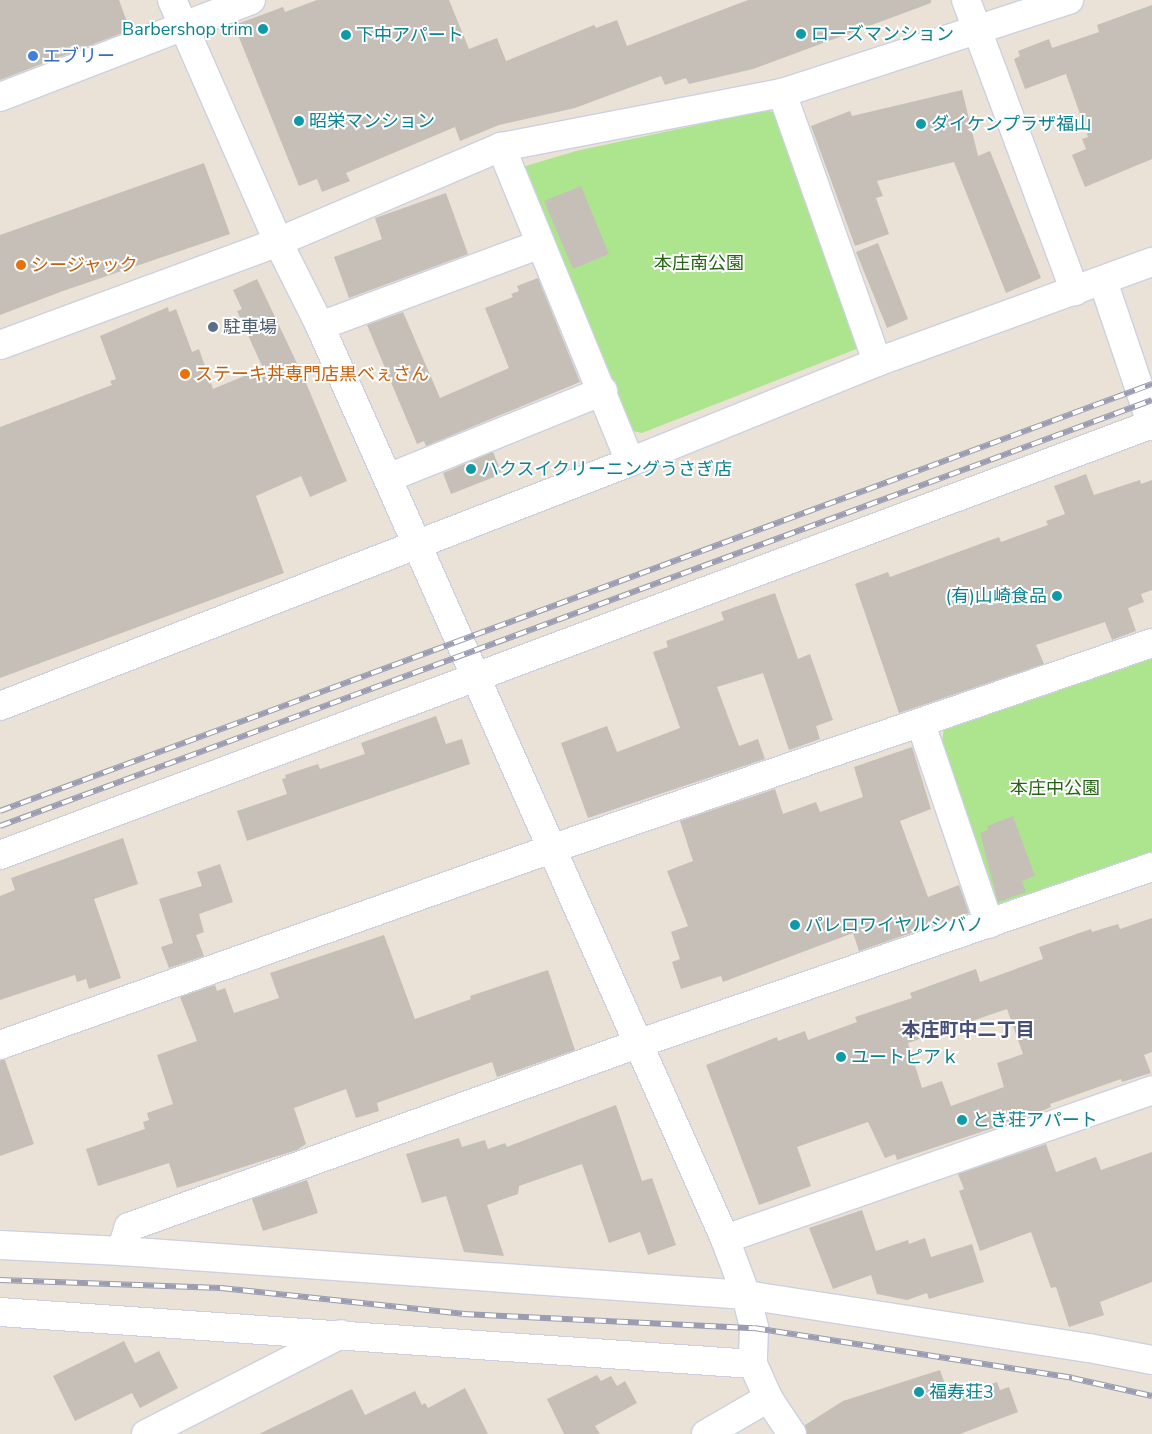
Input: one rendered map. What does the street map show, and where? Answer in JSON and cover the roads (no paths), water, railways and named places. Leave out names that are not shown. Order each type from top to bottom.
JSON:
[{"type":"street","points":[[172,0],[278,242],[320,326],[388,478],[725,1239],[746,1295],[754,1328],[753,1364],[768,1398],[792,1434]]},
{"type":"street","points":[[0,97],[251,0]]},
{"type":"street","points":[[966,0],[1075,291]]},
{"type":"street","points":[[0,345],[278,242],[501,147],[782,93],[979,31],[1069,0]]},
{"type":"street","points":[[782,93],[877,362]]},
{"type":"street","points":[[501,147],[603,391],[630,462]]},
{"type":"street","points":[[320,326],[540,244]]},
{"type":"street","points":[[0,706],[630,462],[877,362],[1152,262]]},
{"type":"street","points":[[0,855],[1152,425],[1103,281]]},
{"type":"street","points":[[388,478],[603,391]]},
{"type":"street","points":[[0,1045],[551,849],[922,724],[1152,643]]},
{"type":"street","points":[[922,724],[989,924]]},
{"type":"street","points":[[120,1250],[129,1227],[640,1044],[1152,867]]},
{"type":"street","points":[[725,1239],[1152,1090]]},
{"type":"street","points":[[0,1245],[120,1250],[746,1295],[1089,1348],[1152,1360]]},
{"type":"street","points":[[0,1312],[342,1334],[753,1364]]},
{"type":"street","points":[[146,1434],[342,1334]]},
{"type":"street","points":[[706,1434],[768,1398]]},
{"type":"railway","points":[[0,811],[1152,384]]},
{"type":"railway","points":[[0,826],[1152,400]]},
{"type":"railway","points":[[0,1280],[221,1288],[463,1314],[754,1328],[1072,1378],[1152,1396]]},
{"type":"place","name":"Barbershop trim","points":[[263,29]]},
{"type":"place","name":"ローズマンション","points":[[801,34]]},
{"type":"place","name":"下中アパート","points":[[346,35]]},
{"type":"place","name":"エブリー","points":[[33,56]]},
{"type":"place","name":"昭栄マンション","points":[[299,121]]},
{"type":"place","name":"ダイケンプラザ福山","points":[[921,124]]},
{"type":"place","name":"シージャック","points":[[21,265]]},
{"type":"place","name":"駐車場","points":[[213,327]]},
{"type":"place","name":"ステーキ丼専門店黒べぇさん","points":[[185,374]]},
{"type":"place","name":"ハクスイクリーニングうさぎ店","points":[[471,469]]},
{"type":"place","name":"(有)山崎食品","points":[[1057,596]]},
{"type":"place","name":"パレロワイヤルシバノ","points":[[795,925]]},
{"type":"place","name":"ユートピアｋ","points":[[841,1057]]},
{"type":"place","name":"とき荘アパート","points":[[962,1120]]},
{"type":"place","name":"福寿荘3","points":[[919,1392]]},
{"type":"district","name":"本庄町中二丁目","points":[[968,1031]]},
{"type":"park label","name":"本庄南公園","points":[[699,263]]},
{"type":"park label","name":"本庄中公園","points":[[1055,788]]}]
